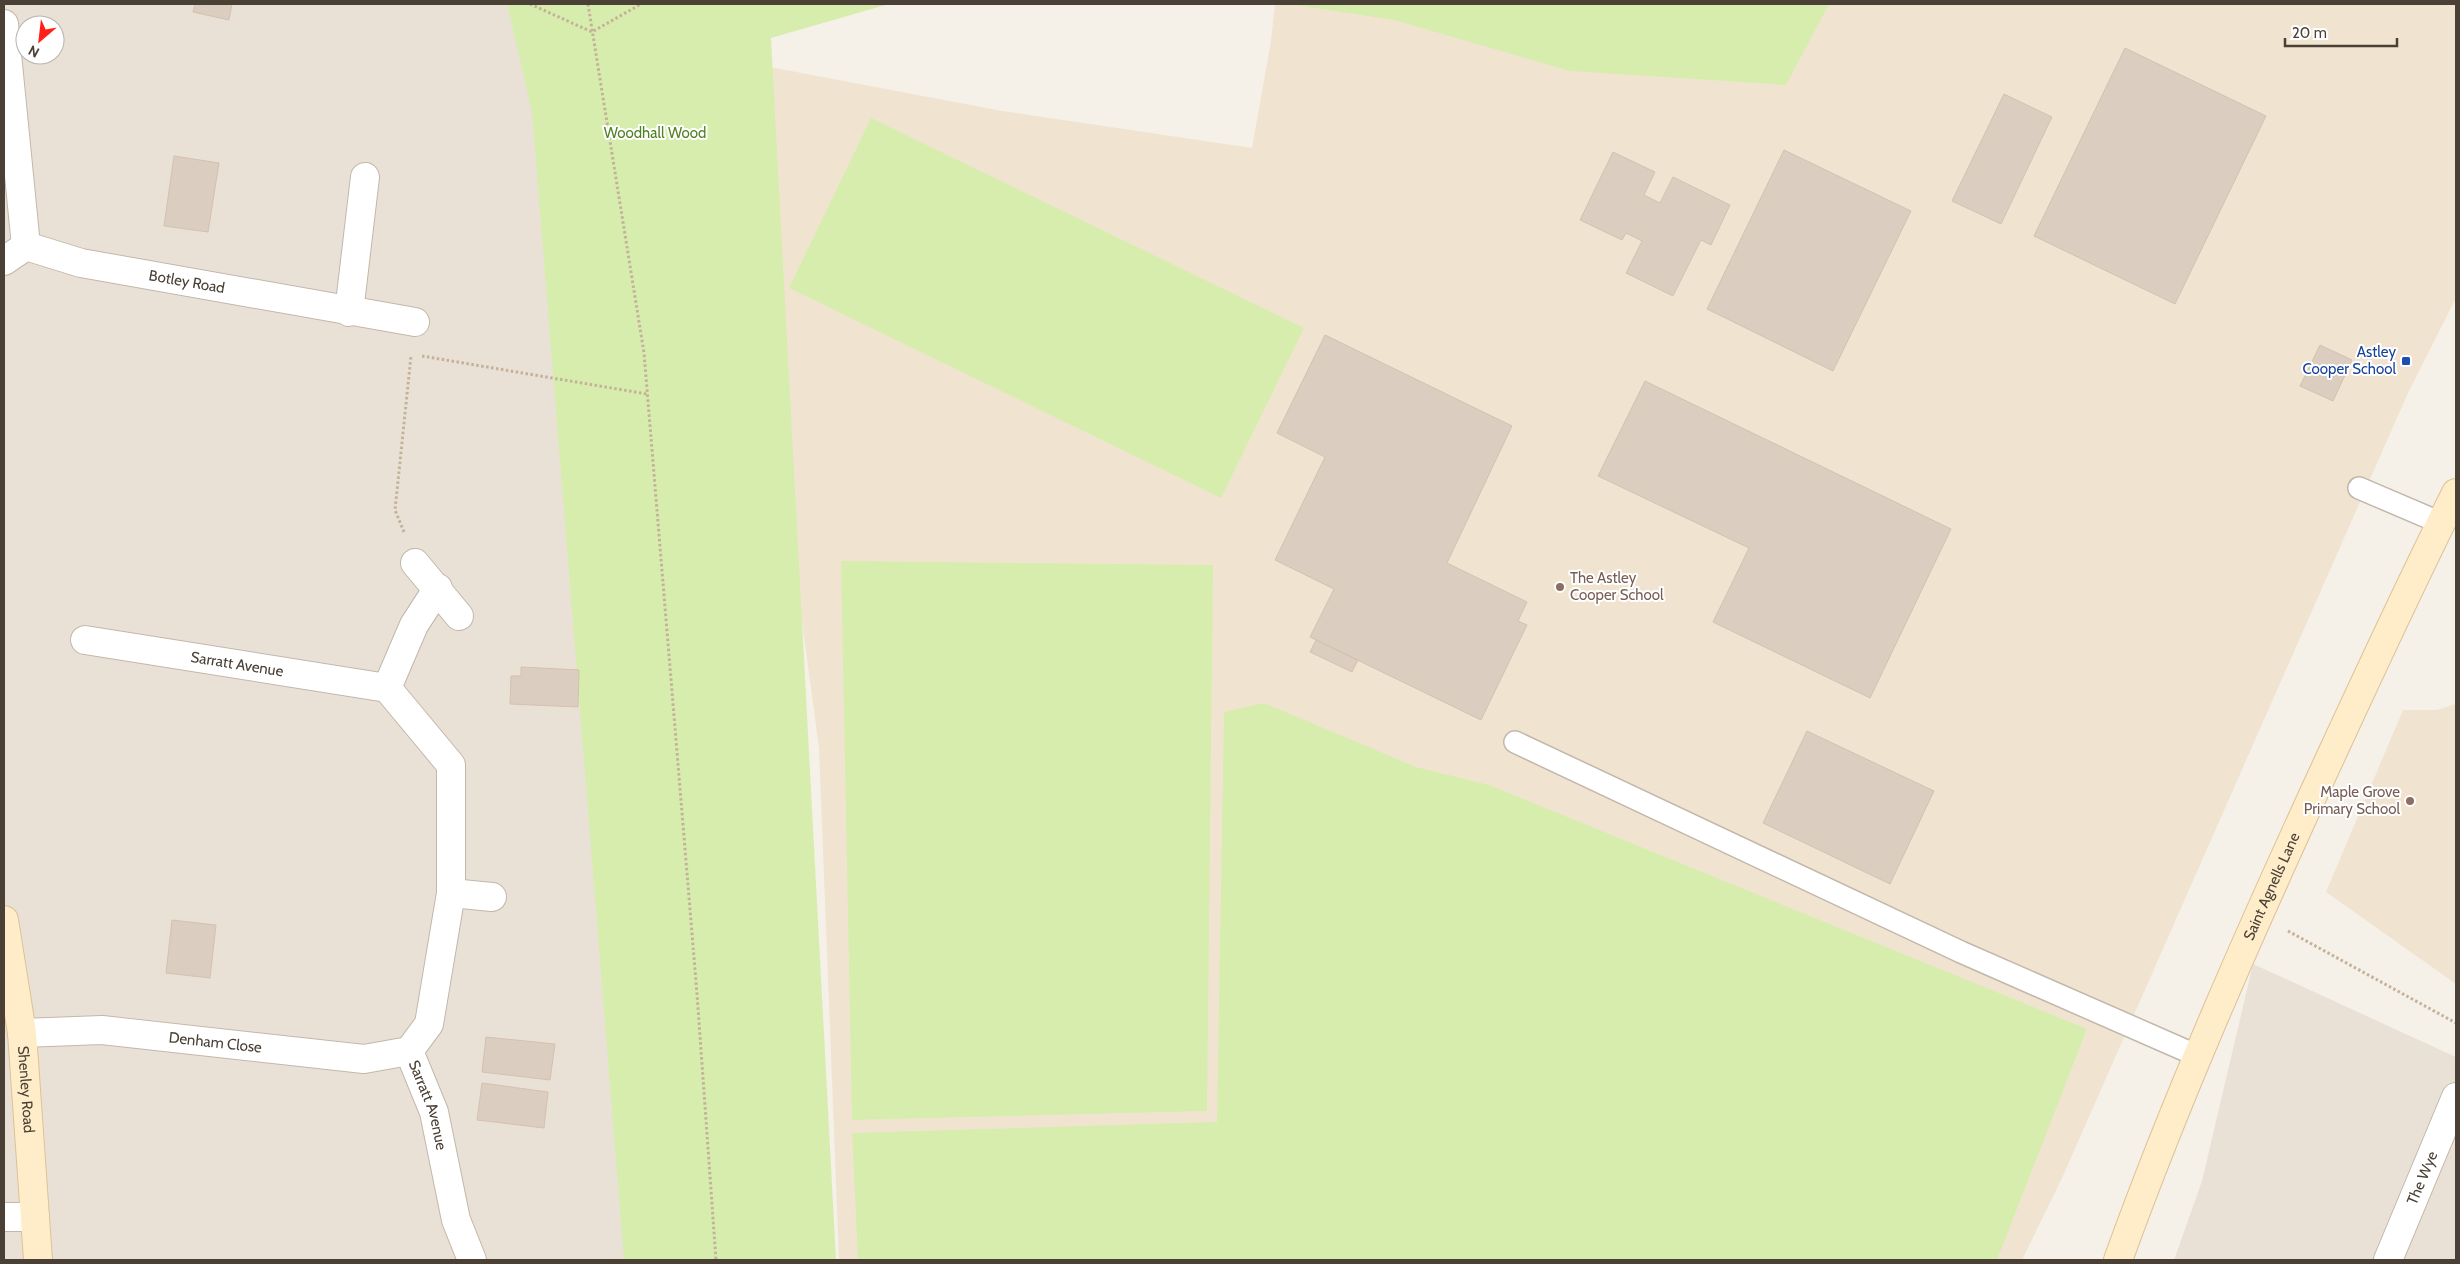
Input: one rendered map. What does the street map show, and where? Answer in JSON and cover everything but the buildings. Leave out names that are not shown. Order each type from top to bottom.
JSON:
[{"type":"street","points":[[4,24],[26,246],[4,261]]},
{"type":"street","points":[[349,312],[365,177]]},
{"type":"street","name":"Botley Road","points":[[26,246],[80,263],[349,312],[415,322]]},
{"type":"street","name":"Saint Agnells Lane","points":[[2118,1260],[2142,1193],[2258,914],[2456,493]]},
{"type":"street","points":[[415,563],[438,588],[459,616]]},
{"type":"street","points":[[387,688],[414,625],[438,588]]},
{"type":"street","name":"Sarratt Avenue","points":[[85,640],[387,688],[451,765],[451,894],[429,1024],[409,1052],[434,1112],[456,1220],[472,1260]]},
{"type":"street","points":[[451,894],[492,897]]},
{"type":"street","name":"Shenley Road","points":[[4,920],[22,1034],[38,1260]]},
{"type":"street","name":"Denham Close","points":[[22,1034],[102,1030],[364,1059],[409,1052]]},
{"type":"street","name":"The Wye","points":[[2388,1260],[2456,1097]]},
{"type":"street","points":[[4,1217],[35,1217]]},
{"type":"lane","points":[[2359,488],[2441,522]]},
{"type":"lane","points":[[1515,742],[1961,952],[2198,1056]]},
{"type":"path","points":[[530,4],[592,32]]},
{"type":"path","points":[[588,4],[644,353],[696,984],[716,1260]]},
{"type":"path","points":[[592,32],[641,4]]},
{"type":"path","points":[[415,563],[395,510],[411,354],[647,394]]},
{"type":"path","points":[[2258,914],[2456,1023]]},
{"type":"shaded area","points":[[4,4],[559,4],[669,1260],[4,1260]]},
{"type":"shaded area","name":"The Astley Cooper School","points":[[1275,4],[2456,4],[2456,298],[2408,393],[2062,1178],[2022,1260],[839,1260],[819,748],[776,426],[686,51],[1002,111],[1252,148],[1271,41]]},
{"type":"shaded area","name":"Maple Grove Primary School","points":[[2456,704],[2456,984],[2326,892],[2403,710],[2437,710]]},
{"type":"shaded area","points":[[2253,964],[2456,1057],[2456,1260],[2174,1260],[2202,1181]]},
{"type":"green space","name":"Woodhall Wood","points":[[507,4],[889,4],[771,38],[836,1260],[624,1260],[532,112]]},
{"type":"green space","points":[[1289,4],[1829,4],[1786,85],[1570,71],[1394,20]]},
{"type":"green space","points":[[871,118],[1304,328],[1221,498],[789,288]]},
{"type":"green space","points":[[841,561],[1213,565],[1207,1111],[852,1120]]},
{"type":"green space","points":[[1264,703],[1416,767],[1489,785],[2087,1029],[1997,1260],[858,1260],[852,1133],[1217,1122],[1224,712]]},
{"type":"place","name":"Astley Cooper School","points":[[2406,361]]},
{"type":"place","name":"The Astley Cooper School","points":[[1560,587]]},
{"type":"place","name":"Maple Grove Primary School","points":[[2410,801]]}]
